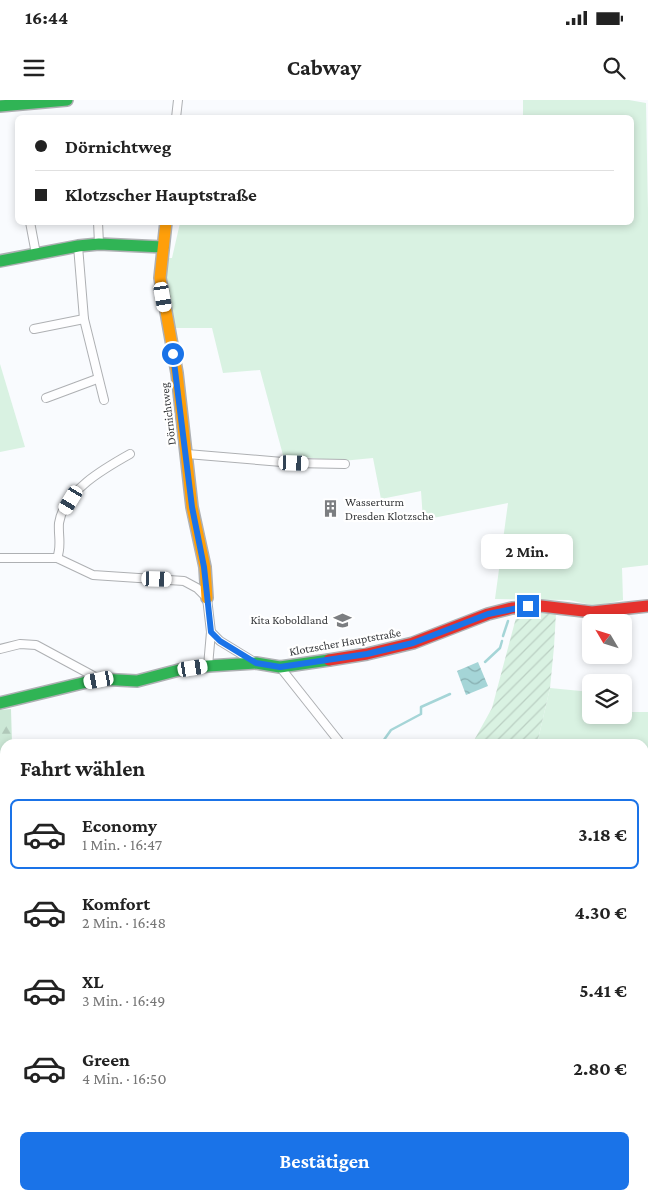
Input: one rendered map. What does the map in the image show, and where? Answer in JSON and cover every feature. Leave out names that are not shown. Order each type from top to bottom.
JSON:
[{"type":"street","points":[[0,106],[67,100]]},
{"type":"street","points":[[176,115],[178,100]]},
{"type":"street","points":[[31,225],[36,254]]},
{"type":"street","points":[[98,225],[99,244]]},
{"type":"street","name":"Dörnichtweg","points":[[166,225],[160,278],[177,373],[192,507],[204,567],[207,598]]},
{"type":"street","points":[[0,261],[78,246],[99,244],[163,247]]},
{"type":"street","points":[[78,246],[84,319],[104,400]]},
{"type":"street","points":[[34,329],[84,319]]},
{"type":"street","points":[[46,398],[98,379]]},
{"type":"street","points":[[57,558],[60,549],[59,523],[62,513],[71,500],[87,481],[130,454]]},
{"type":"street","name":"Dörnichtweg","points":[[186,454],[294,463],[345,464]]},
{"type":"street","points":[[0,558],[57,558],[92,575],[184,581],[197,588],[207,598],[211,632],[208,666]]},
{"type":"street","name":"Klotzscher Hauptstraße","points":[[0,703],[99,680],[137,681],[179,670],[208,666],[256,663],[280,667],[367,654],[413,643],[488,614],[512,608],[541,606],[592,612],[648,606]]},
{"type":"street","points":[[211,632],[220,641],[256,663]]},
{"type":"street","points":[[0,649],[20,644],[36,645],[99,680]]},
{"type":"street","points":[[280,667],[335,739]]},
{"type":"green space","points":[[523,100],[629,100],[646,103],[648,211],[648,565],[622,568],[623,600],[595,606],[569,600],[495,599],[508,503],[423,520],[421,491],[381,499],[373,458],[342,461],[283,455],[260,370],[223,373],[212,328],[171,328],[166,258],[172,258],[180,225],[634,225],[634,115],[523,115]]},
{"type":"green space","points":[[0,364],[25,447],[0,452]]},
{"type":"green space","points":[[556,613],[550,688],[538,739],[475,739],[492,708],[517,614]]},
{"type":"green space","points":[[550,688],[582,691],[582,724],[632,724],[632,712],[648,712],[648,739],[538,739]]},
{"type":"green space","points":[[11,709],[12,739],[0,739],[0,710]]},
{"type":"water","points":[[478,662],[488,686],[466,695],[457,671]]},
{"type":"waterway","points":[[503,636],[508,621]]},
{"type":"waterway","points":[[485,662],[500,648],[502,641]]},
{"type":"waterway","points":[[385,739],[391,730],[421,714],[421,707],[450,694]]},
{"type":"traffic: fast","points":[[0,106],[67,100]]},
{"type":"traffic: fast","points":[[0,261],[78,246],[99,244],[163,247]]},
{"type":"traffic: fast","points":[[0,703],[99,679],[137,681],[179,670],[208,666],[256,663],[280,667],[329,660]]},
{"type":"traffic: slow","points":[[166,225],[160,278],[177,373],[192,507],[205,567],[207,598]]},
{"type":"traffic: jam","points":[[329,660],[367,654],[413,643],[488,614],[512,608],[541,606],[592,612],[648,606]]},
{"type":"place","name":"Wasserturm Dresden Klotzsche","points":[[331,509]]},
{"type":"place","name":"Kita Koboldland","points":[[342,620]]},
{"type":"route","points":[[173,354],[177,373],[192,507],[204,567],[211,632],[220,641],[256,663],[280,667],[367,654],[413,643],[488,614],[528,606]]}]
